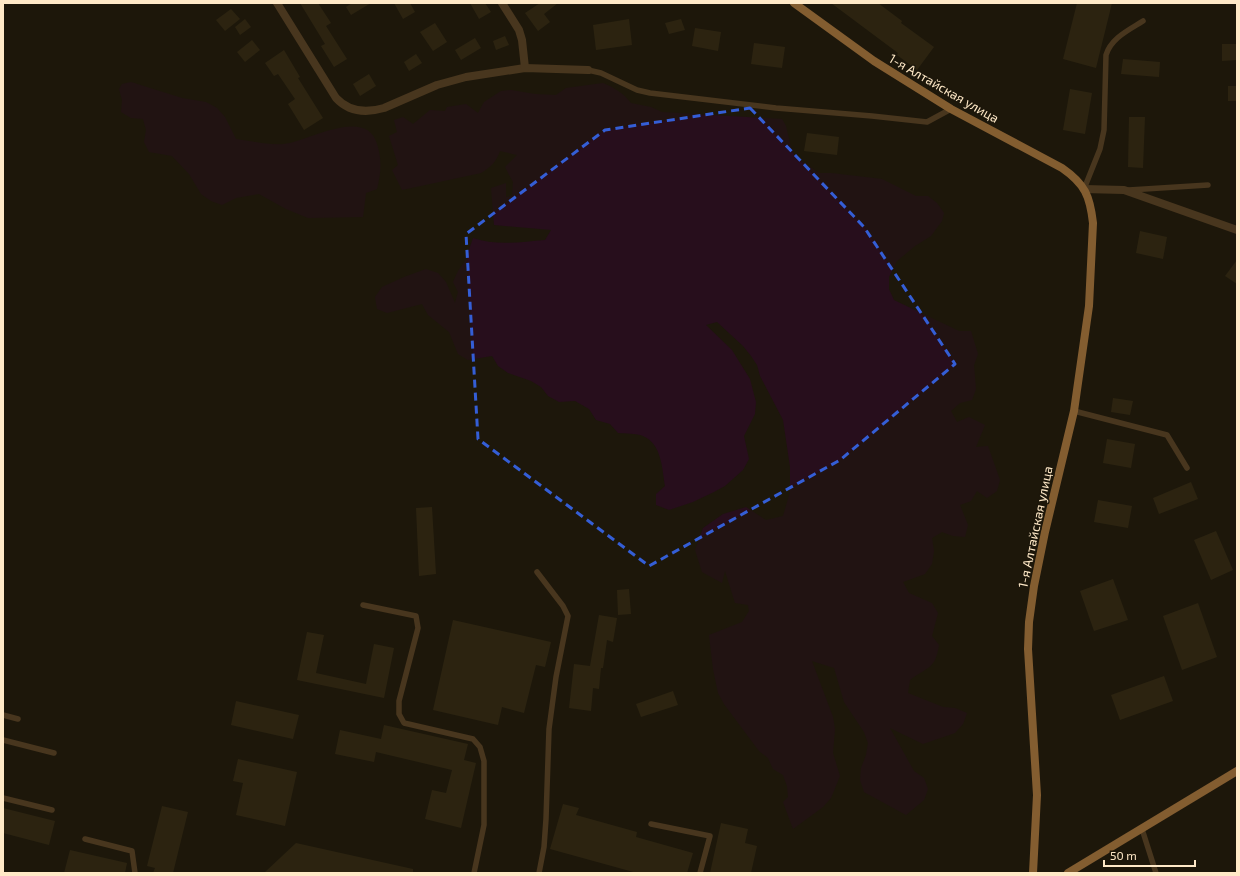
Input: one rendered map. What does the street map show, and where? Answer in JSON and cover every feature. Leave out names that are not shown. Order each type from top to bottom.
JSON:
[{"type":"street","points":[[277,3],[336,98],[343,105],[359,110],[376,110],[437,85],[466,77],[525,68],[588,70]]},
{"type":"street","points":[[502,3],[519,30],[522,40],[525,68]]},
{"type":"street","name":"1-я Алтайская улица","points":[[794,3],[874,61],[951,109],[1062,168],[1074,176],[1084,189],[1092,211],[1093,231],[1089,306],[1074,411],[1042,548],[1034,586],[1029,622],[1028,649],[1037,795],[1033,873]]},
{"type":"street","points":[[1084,189],[1124,190],[1237,230]]},
{"type":"street","points":[[1068,873],[1237,771]]},
{"type":"lane","points":[[1084,189],[1100,149],[1104,130],[1106,55],[1108,48],[1113,42],[1143,20]]},
{"type":"lane","points":[[588,70],[601,73],[637,90],[650,93],[776,108],[927,122],[951,109]]},
{"type":"lane","points":[[1124,190],[1208,185]]},
{"type":"lane","points":[[1074,411],[1167,435],[1187,468]]},
{"type":"lane","points":[[537,572],[563,606],[568,616],[556,677],[549,729],[544,847],[539,873]]},
{"type":"lane","points":[[363,605],[416,616],[418,628],[398,701],[399,714],[404,723],[473,739],[480,747],[484,761],[484,825],[474,873]]},
{"type":"lane","points":[[3,715],[18,719]]},
{"type":"lane","points":[[3,740],[54,753]]},
{"type":"lane","points":[[3,798],[52,810]]},
{"type":"lane","points":[[651,824],[710,836],[700,873]]},
{"type":"lane","points":[[1142,829],[1156,873]]},
{"type":"lane","points":[[85,839],[132,851],[135,873]]},
{"type":"highlighted area","points":[[750,108],[864,227],[955,364],[840,460],[649,566],[478,439],[466,234],[605,130]]},
{"type":"shaded area","points":[[131,82],[182,98],[206,102],[217,108],[225,117],[236,139],[270,144],[283,144],[338,128],[362,128],[371,133],[377,144],[380,155],[379,178],[377,189],[366,193],[363,217],[308,218],[286,209],[259,194],[236,198],[222,205],[211,201],[201,194],[189,174],[172,156],[149,152],[144,142],[146,130],[143,119],[131,118],[121,112],[122,100],[119,89],[122,84]]},
{"type":"shaded area","points":[[603,83],[625,96],[631,103],[651,107],[662,112],[782,119],[786,126],[791,147],[795,156],[819,173],[882,179],[916,196],[928,196],[937,203],[944,213],[942,221],[931,236],[915,246],[897,261],[889,277],[889,289],[894,300],[959,331],[971,331],[978,354],[974,365],[976,389],[972,400],[960,403],[951,411],[957,422],[969,417],[985,425],[976,447],[988,446],[1000,480],[997,491],[987,498],[977,491],[971,501],[960,505],[968,525],[965,537],[953,536],[942,532],[932,538],[934,551],[932,564],[925,574],[903,582],[909,593],[932,603],[938,613],[932,636],[939,645],[935,659],[930,667],[910,680],[908,693],[943,707],[955,708],[967,713],[963,724],[955,733],[923,744],[890,728],[914,771],[924,778],[928,789],[924,800],[906,815],[864,792],[860,780],[861,768],[866,755],[868,743],[864,732],[844,702],[834,668],[812,661],[833,717],[835,729],[833,753],[840,776],[831,798],[823,807],[793,829],[783,802],[788,797],[787,786],[783,775],[773,769],[768,758],[759,751],[724,704],[718,693],[713,669],[709,635],[742,622],[749,611],[748,605],[735,603],[725,571],[722,583],[702,572],[695,550],[703,528],[723,514],[746,507],[766,520],[783,516],[790,492],[790,467],[783,420],[760,376],[757,365],[743,346],[717,322],[706,325],[732,350],[750,379],[756,402],[755,414],[744,436],[749,459],[743,470],[725,486],[693,502],[669,510],[656,505],[656,494],[665,486],[658,451],[649,440],[640,435],[618,433],[610,424],[596,420],[589,409],[575,401],[559,402],[548,396],[541,387],[531,381],[508,373],[498,366],[492,356],[468,360],[458,354],[449,332],[428,315],[422,304],[387,313],[377,309],[375,297],[382,287],[426,269],[438,273],[446,282],[455,303],[458,292],[453,282],[465,261],[473,238],[500,243],[545,240],[551,230],[494,225],[491,188],[506,183],[506,197],[512,196],[513,182],[505,167],[517,155],[500,151],[493,164],[481,173],[402,190],[392,170],[398,165],[389,136],[397,132],[394,120],[403,117],[413,124],[430,110],[445,111],[447,107],[466,104],[478,113],[484,102],[501,91],[511,90],[535,94],[556,95],[566,88]]},
{"type":"building","points":[[300,3],[318,3],[331,23],[326,26],[347,59],[334,67],[321,46],[325,44]]},
{"type":"building","points":[[352,3],[371,3],[351,15],[346,7]]},
{"type":"building","points":[[394,3],[410,3],[415,12],[403,19]]},
{"type":"building","points":[[470,3],[485,3],[491,12],[479,19]]},
{"type":"building","points":[[540,3],[558,3],[544,14],[550,22],[538,31],[525,13]]},
{"type":"building","points":[[831,3],[878,3],[902,21],[901,23],[934,47],[917,70],[897,55],[898,53]]},
{"type":"building","points":[[1077,3],[1112,3],[1096,68],[1063,59]]},
{"type":"building","points":[[231,9],[240,19],[225,31],[216,20]]},
{"type":"building","points":[[245,19],[251,27],[240,35],[235,27]]},
{"type":"building","points":[[629,19],[632,45],[596,50],[593,25]]},
{"type":"building","points":[[681,19],[685,30],[669,34],[665,23]]},
{"type":"building","points":[[435,23],[447,42],[433,51],[420,32]]},
{"type":"building","points":[[695,28],[721,32],[718,51],[692,46]]},
{"type":"building","points":[[505,36],[509,45],[496,50],[493,41]]},
{"type":"building","points":[[475,38],[481,48],[461,60],[455,50]]},
{"type":"building","points":[[252,40],[260,50],[245,62],[237,52]]},
{"type":"building","points":[[754,43],[785,47],[782,68],[751,64]]},
{"type":"building","points":[[1222,44],[1237,44],[1237,60],[1222,61]]},
{"type":"building","points":[[284,50],[300,77],[298,78],[323,118],[304,130],[288,104],[295,99],[278,74],[274,76],[265,63]]},
{"type":"building","points":[[416,54],[422,63],[409,71],[404,62]]},
{"type":"building","points":[[1123,59],[1160,62],[1159,77],[1121,74]]},
{"type":"building","points":[[369,74],[376,86],[360,96],[353,84]]},
{"type":"building","points":[[1228,86],[1237,86],[1237,101],[1228,101]]},
{"type":"building","points":[[1070,89],[1092,93],[1085,134],[1063,130]]},
{"type":"building","points":[[1129,117],[1145,117],[1143,168],[1128,167]]},
{"type":"building","points":[[807,133],[839,137],[837,155],[804,151]]},
{"type":"building","points":[[1140,231],[1167,237],[1163,259],[1136,253]]},
{"type":"building","points":[[1237,260],[1237,284],[1225,276]]},
{"type":"building","points":[[1113,398],[1133,401],[1130,415],[1111,412]]},
{"type":"building","points":[[1107,439],[1135,444],[1131,468],[1103,463]]},
{"type":"building","points":[[1191,482],[1198,499],[1159,514],[1153,498]]},
{"type":"building","points":[[1098,500],[1132,506],[1128,528],[1094,522]]},
{"type":"building","points":[[432,507],[436,574],[419,576],[416,508]]},
{"type":"building","points":[[1216,531],[1233,570],[1211,580],[1194,540]]},
{"type":"building","points":[[1113,579],[1128,620],[1094,631],[1080,591]]},
{"type":"building","points":[[629,589],[631,614],[618,615],[617,590]]},
{"type":"building","points":[[1198,603],[1217,657],[1182,670],[1163,616]]},
{"type":"building","points":[[599,615],[617,618],[613,642],[607,640],[603,668],[601,668],[599,689],[593,688],[591,711],[569,708],[574,664],[590,666]]},
{"type":"building","points":[[453,620],[551,642],[545,667],[536,665],[524,713],[502,707],[498,725],[433,710]]},
{"type":"building","points":[[307,632],[324,635],[316,673],[366,684],[374,644],[394,648],[384,698],[297,680]]},
{"type":"building","points":[[1164,676],[1173,701],[1120,720],[1111,695]]},
{"type":"building","points":[[673,691],[678,705],[641,717],[636,704]]},
{"type":"building","points":[[236,701],[299,715],[293,739],[231,725]]},
{"type":"building","points":[[384,725],[468,744],[464,760],[476,763],[461,828],[425,819],[432,790],[446,793],[452,770],[376,752],[374,762],[335,754],[340,730],[381,739]]},
{"type":"building","points":[[238,759],[297,772],[285,826],[236,815],[243,783],[233,781]]},
{"type":"building","points":[[563,804],[579,808],[576,815],[637,832],[636,837],[693,853],[687,873],[637,873],[550,849]]},
{"type":"building","points":[[162,806],[188,812],[173,873],[153,873],[155,868],[147,866]]},
{"type":"building","points":[[3,808],[55,821],[49,845],[3,833]]},
{"type":"building","points":[[721,823],[748,829],[745,843],[757,846],[751,873],[710,873]]},
{"type":"building","points":[[296,843],[413,869],[413,873],[264,873]]},
{"type":"building","points":[[70,850],[127,863],[125,873],[64,873]]}]
